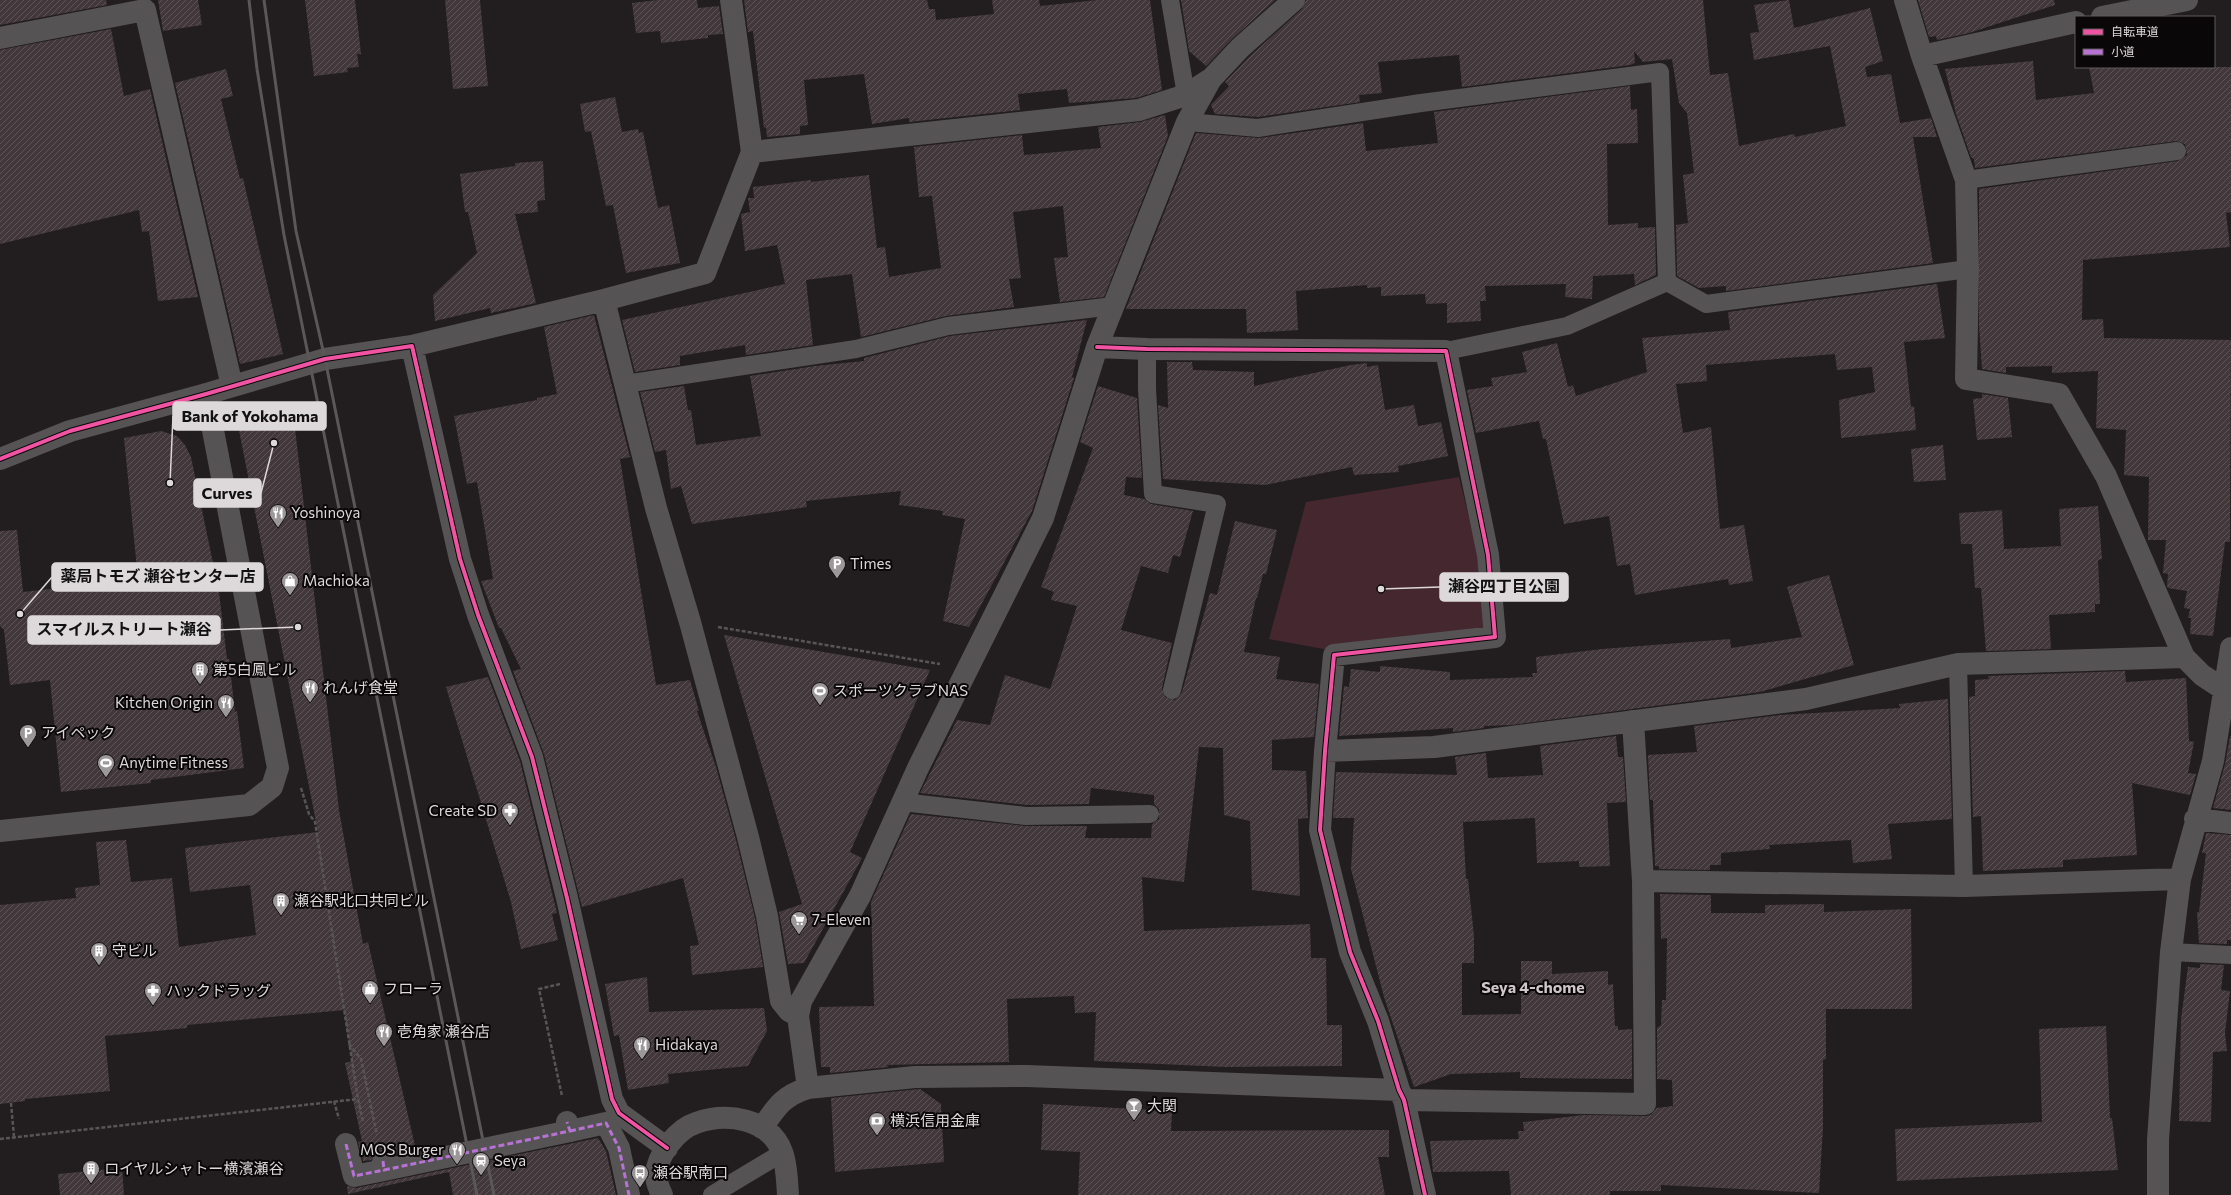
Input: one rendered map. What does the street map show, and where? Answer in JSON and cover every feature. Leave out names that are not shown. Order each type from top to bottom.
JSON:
[{"type":"street","points":[[0,458],[70,431],[206,394],[325,359],[412,346],[604,300],[705,273],[752,152],[731,0]]},
{"type":"street","points":[[808,1088],[798,1016],[801,1001],[860,896],[902,802],[967,668],[1043,518],[1097,347],[1187,122],[1211,79],[1240,48],[1294,0]]},
{"type":"street","points":[[1905,0],[1922,56],[1966,180],[1968,269],[1966,379],[2059,394],[2106,476],[2184,656],[2202,675],[2223,689]]},
{"type":"street","points":[[2107,16],[2187,0]]},
{"type":"street","points":[[0,38],[145,5],[232,386]]},
{"type":"street","points":[[1922,56],[2075,22]]},
{"type":"street","points":[[752,152],[1139,110],[1186,95],[1211,79]]},
{"type":"street","points":[[604,300],[656,508],[690,622],[748,837],[767,916],[781,1001],[789,1011],[798,1016]]},
{"type":"street","points":[[412,346],[460,559],[478,615],[532,757],[567,898],[612,1100],[620,1113],[667,1148]]},
{"type":"street","points":[[1097,347],[1148,349],[1446,351],[1488,555],[1495,637],[1334,655],[1325,751],[1320,830],[1350,952],[1378,1020],[1402,1095],[1425,1195]]},
{"type":"street","points":[[0,831],[249,805],[272,786],[278,768],[206,394]]},
{"type":"street","points":[[2158,1195],[2158,1140],[2171,952],[2180,879],[2213,761],[2223,689],[2231,648]]},
{"type":"street","points":[[1325,751],[1434,747],[1806,699],[1958,664],[2184,656]]},
{"type":"street","points":[[762,1128],[777,1105],[786,1097],[808,1088],[915,1077],[1027,1076],[1402,1095],[1644,1104],[1643,881],[1633,721]]},
{"type":"street","points":[[2196,818],[2231,823]]},
{"type":"street","points":[[1643,881],[1964,886],[2180,879]]},
{"type":"street","points":[[662,1195],[657,1184],[656,1174],[660,1160],[667,1148],[682,1132],[694,1123],[714,1118],[750,1121],[762,1128],[774,1138],[782,1152],[788,1195]]},
{"type":"street","points":[[346,1144],[354,1176],[384,1166],[569,1126],[606,1123],[616,1149],[629,1195]]},
{"type":"lane","points":[[1170,0],[1186,95]]},
{"type":"lane","points":[[1187,122],[1258,128],[1428,102],[1660,72],[1667,282]]},
{"type":"lane","points":[[1966,180],[2177,151]]},
{"type":"lane","points":[[1667,282],[1706,304],[1968,269]]},
{"type":"lane","points":[[1446,351],[1567,326],[1667,282]]},
{"type":"lane","points":[[625,384],[856,348],[948,326],[1113,306]]},
{"type":"lane","points":[[1148,349],[1147,389],[1153,494],[1217,504],[1172,690]]},
{"type":"lane","points":[[1958,664],[1964,886]]},
{"type":"lane","points":[[902,802],[1026,816],[1150,814]]},
{"type":"lane","points":[[2171,952],[2231,955]]},
{"type":"lane","points":[[712,1195],[782,1152]]},
{"type":"path","points":[[690,622],[967,668]]},
{"type":"path","points":[[300,784],[309,814],[315,822],[349,1044],[364,1128]]},
{"type":"path","points":[[569,1126],[538,989],[584,978]]},
{"type":"path","points":[[349,1044],[361,1059],[384,1166]]},
{"type":"path","points":[[0,1139],[358,1099]]},
{"type":"path","points":[[11,1103],[14,1137]]},
{"type":"shaded area","points":[[1459,477],[1476,546],[1485,632],[1324,649],[1269,639],[1306,502]]},
{"type":"building","points":[[0,0],[106,0],[107,5],[0,25]]},
{"type":"building","points":[[158,0],[198,0],[202,25],[163,31]]},
{"type":"building","points":[[305,0],[355,0],[361,54],[357,54],[359,67],[347,68],[348,72],[314,76]]},
{"type":"building","points":[[445,0],[480,0],[488,86],[453,89]]},
{"type":"building","points":[[658,0],[697,0],[698,8],[719,6],[723,34],[708,35],[708,38],[661,43],[660,31],[636,33],[632,3]]},
{"type":"building","points":[[744,0],[927,0],[929,9],[935,9],[936,20],[994,14],[992,0],[1039,0],[1040,6],[1098,0],[1150,0],[1162,90],[1136,98],[1069,103],[1067,89],[1018,94],[1020,110],[909,122],[909,118],[872,124],[864,74],[804,80],[808,125],[800,126],[800,134],[767,137],[766,127],[764,128],[753,31],[748,32]]},
{"type":"building","points":[[1181,0],[1275,0],[1232,39],[1206,66],[1189,51]]},
{"type":"building","points":[[1306,0],[1703,0],[1710,75],[1728,73],[1739,146],[1794,134],[1795,137],[1846,126],[1830,46],[1754,60],[1750,33],[1759,32],[1754,5],[1789,0],[1794,28],[1870,8],[1883,61],[1865,67],[1867,77],[1891,74],[1900,123],[1931,118],[1937,137],[1913,137],[1933,263],[1726,291],[1726,286],[1699,288],[1677,276],[1676,225],[1688,223],[1683,175],[1694,173],[1687,113],[1679,103],[1672,59],[1643,62],[1634,51],[1635,63],[1630,65],[1462,87],[1459,55],[1378,62],[1382,93],[1359,95],[1360,102],[1258,117],[1215,114],[1211,105],[1229,86],[1225,82],[1249,57],[1302,9]]},
{"type":"building","points":[[1918,0],[2054,0],[2055,5],[1969,33],[1937,40],[1936,36],[1929,37]]},
{"type":"building","points":[[111,29],[124,96],[150,89],[198,297],[158,301],[149,231],[142,232],[139,210],[0,244],[0,50]]},
{"type":"building","points":[[2033,61],[2036,100],[2094,93],[2089,68],[2231,67],[2231,212],[2226,213],[2230,247],[2083,260],[2082,320],[2103,319],[2104,338],[2231,340],[2230,542],[2225,542],[2213,636],[2190,634],[2191,618],[2188,618],[2190,609],[2184,608],[2187,591],[2168,588],[2167,586],[2168,574],[2163,573],[2166,540],[2148,540],[2149,477],[2124,475],[2126,430],[2096,428],[2098,371],[2052,373],[2052,366],[2006,367],[2006,373],[1982,369],[1979,326],[1979,189],[2178,161],[2187,155],[2185,144],[2176,141],[1975,168],[1974,159],[1971,157],[1956,114],[1945,69]]},
{"type":"building","points":[[226,69],[233,96],[221,99],[240,179],[243,178],[283,354],[240,364],[175,83]]},
{"type":"building","points":[[1630,86],[1631,110],[1637,109],[1638,143],[1607,144],[1608,225],[1638,223],[1638,228],[1655,227],[1656,275],[1635,285],[1634,274],[1593,276],[1592,299],[1565,297],[1566,284],[1485,286],[1486,301],[1480,301],[1481,321],[1447,323],[1447,303],[1426,304],[1425,294],[1381,296],[1381,287],[1367,288],[1367,285],[1296,291],[1298,330],[1247,333],[1246,309],[1126,309],[1196,133],[1259,138],[1363,123],[1366,151],[1438,143],[1434,112]]},
{"type":"building","points":[[615,97],[622,132],[638,129],[639,133],[643,132],[658,208],[669,205],[680,263],[626,273],[613,205],[606,206],[591,131],[585,132],[580,104]]},
{"type":"building","points":[[1165,115],[1168,136],[1104,297],[1060,302],[1054,258],[1068,257],[1063,206],[1013,212],[1021,278],[1009,279],[1014,307],[946,316],[861,337],[852,274],[806,280],[813,345],[746,355],[745,345],[680,356],[680,365],[635,372],[622,320],[785,284],[777,245],[745,251],[741,214],[750,212],[748,198],[754,198],[753,187],[869,175],[877,248],[885,247],[889,277],[941,268],[932,196],[919,197],[914,147],[1022,135],[1024,155],[1101,148],[1098,127],[1140,122]]},
{"type":"building","points":[[543,161],[545,200],[537,201],[538,212],[515,214],[536,303],[491,313],[490,308],[435,321],[433,295],[477,253],[468,212],[465,212],[460,174],[515,166],[515,163]]},
{"type":"building","points":[[1937,284],[1945,338],[1904,342],[1911,407],[1914,406],[1916,430],[1841,438],[1839,400],[1875,392],[1872,367],[1837,370],[1835,354],[1706,365],[1707,381],[1676,384],[1683,433],[1711,427],[1720,529],[1744,525],[1753,581],[1729,585],[1728,579],[1635,595],[1630,564],[1617,566],[1609,516],[1564,524],[1546,439],[1543,439],[1539,421],[1476,433],[1467,390],[1493,386],[1491,378],[1527,372],[1522,352],[1557,343],[1568,387],[1573,385],[1576,396],[1647,372],[1642,338],[1730,330],[1728,312]]},
{"type":"building","points":[[594,315],[630,457],[620,459],[656,685],[690,680],[699,711],[697,711],[716,767],[736,840],[755,918],[763,967],[692,975],[690,946],[699,945],[683,878],[582,907],[544,754],[513,671],[521,669],[501,628],[499,628],[481,581],[493,579],[477,482],[467,484],[454,416],[537,400],[537,398],[557,394],[544,327]]},
{"type":"building","points":[[1087,320],[1072,377],[1074,378],[1032,511],[969,627],[943,621],[965,519],[942,515],[943,511],[899,505],[901,491],[806,501],[807,507],[692,524],[681,486],[671,489],[666,450],[655,452],[640,392],[684,386],[688,410],[691,410],[696,445],[761,436],[750,376],[815,366],[864,361],[864,358],[950,336]]},
{"type":"building","points":[[1167,362],[1192,362],[1193,370],[1254,372],[1254,386],[1351,365],[1367,363],[1367,367],[1378,365],[1385,410],[1414,405],[1418,426],[1441,422],[1448,456],[1398,466],[1399,472],[1354,475],[1352,467],[1265,485],[1163,479],[1158,405],[1168,408]]},
{"type":"building","points":[[1098,386],[1137,398],[1142,478],[1126,477],[1124,495],[1144,499],[1151,504],[1193,511],[1180,557],[1173,555],[1168,573],[1141,566],[1121,630],[1172,643],[1162,688],[1165,697],[1175,700],[1182,692],[1210,593],[1217,595],[1235,521],[1277,530],[1266,574],[1263,574],[1256,598],[1244,652],[1280,657],[1276,679],[1319,684],[1314,737],[1272,740],[1272,770],[1306,771],[1308,818],[1298,819],[1300,896],[1252,890],[1250,821],[1224,815],[1223,748],[1199,747],[1184,882],[1142,877],[1144,931],[1310,924],[1311,958],[1326,958],[1327,1025],[1342,1025],[1342,1066],[1226,1067],[1094,1061],[1096,1012],[1075,1013],[1074,996],[1007,999],[1009,1062],[886,1065],[889,1067],[830,1073],[830,1067],[821,1067],[819,1007],[874,1006],[871,902],[911,814],[1025,826],[1087,826],[1085,838],[1151,838],[1152,824],[1159,819],[1159,809],[1154,804],[1154,795],[1091,788],[1089,804],[1027,805],[920,793],[957,720],[990,725],[1005,675],[1050,689],[1077,606],[1051,600],[1054,592],[1041,587],[1093,448],[1080,442]]},
{"type":"building","points":[[1982,394],[2008,398],[2012,437],[1977,440],[1973,399],[1982,398]]},
{"type":"building","points":[[293,411],[339,810],[363,944],[368,942],[416,1150],[394,1155],[388,1150],[381,1149],[375,1151],[371,1160],[363,1161],[358,1142],[362,1141],[345,1063],[352,1061],[344,1010],[187,1025],[187,1028],[105,1036],[110,1091],[25,1099],[25,1101],[0,1104],[0,905],[76,898],[75,888],[100,885],[96,842],[126,840],[131,882],[172,878],[179,947],[256,935],[250,885],[190,892],[185,848],[318,832],[237,420]]},
{"type":"building","points":[[161,431],[177,436],[185,445],[191,457],[219,592],[227,659],[229,659],[235,712],[237,711],[244,768],[151,780],[151,783],[61,792],[50,680],[10,685],[4,630],[0,626],[0,531],[17,530],[23,592],[138,579],[124,438]]},
{"type":"building","points":[[1943,445],[1946,480],[1914,482],[1911,449]]},
{"type":"building","points":[[2098,506],[2102,559],[2098,560],[2100,604],[2095,604],[2095,612],[2049,615],[2051,649],[1986,651],[1981,588],[1975,588],[1972,544],[1961,544],[1959,513],[2002,510],[2004,549],[2061,546],[2059,509]]},
{"type":"building","points":[[1829,575],[1854,665],[1760,692],[1511,725],[1484,726],[1484,728],[1453,732],[1453,728],[1339,736],[1344,686],[1349,687],[1351,669],[1380,672],[1380,666],[1450,672],[1450,680],[1533,677],[1532,673],[1537,673],[1536,657],[1602,649],[1730,639],[1731,648],[1802,637],[1787,587]]},
{"type":"building","points":[[724,635],[930,670],[850,852],[862,858],[804,963],[788,964],[779,912],[802,904]]},
{"type":"building","points":[[2125,671],[2126,682],[2186,678],[2189,741],[2194,742],[2188,773],[2196,774],[2190,795],[2132,783],[2137,855],[2063,860],[2063,867],[1983,871],[1981,816],[1973,817],[1969,697],[1975,696],[1975,680],[1989,679],[1988,676]]},
{"type":"building","name":"Create SD","points":[[488,677],[520,761],[557,913],[552,914],[558,940],[521,949],[511,902],[446,687]]},
{"type":"building","points":[[1948,699],[1952,819],[1888,824],[1892,859],[1853,863],[1851,840],[1769,845],[1770,849],[1721,853],[1721,865],[1710,865],[1710,870],[1659,869],[1659,866],[1655,866],[1653,800],[1650,800],[1648,755],[1697,752],[1694,726],[1780,715],[1900,708],[1899,704]]},
{"type":"building","points":[[1616,736],[1618,757],[1623,757],[1626,802],[1607,803],[1610,866],[1579,867],[1579,861],[1537,863],[1535,818],[1463,822],[1466,879],[1468,879],[1474,936],[1474,963],[1462,963],[1462,1015],[1521,1014],[1521,961],[1552,961],[1552,974],[1608,971],[1608,985],[1613,984],[1615,1026],[1618,1026],[1618,1030],[1632,1029],[1632,1079],[1520,1078],[1520,1072],[1451,1074],[1414,1087],[1384,997],[1351,869],[1354,818],[1333,818],[1336,772],[1457,775],[1455,757],[1486,753],[1488,778],[1543,775],[1540,746]]},
{"type":"building","points":[[2230,736],[2231,810],[2213,808],[2225,764]]},
{"type":"building","points":[[2206,833],[2231,835],[2231,940],[2227,940],[2227,944],[2199,943],[2197,912],[2199,912],[2206,853],[2202,853]]},
{"type":"building","points":[[1660,894],[1711,895],[1711,913],[1765,913],[1765,905],[1824,904],[1824,912],[1911,909],[1912,1009],[1826,1009],[1826,1059],[1823,1060],[1823,1127],[1819,1193],[1661,1185],[1661,1191],[1610,1191],[1610,1195],[1511,1195],[1509,1171],[1433,1172],[1430,1141],[1519,1139],[1518,1131],[1524,1131],[1523,1122],[1583,1115],[1645,1116],[1651,1115],[1657,1108],[1673,1106],[1672,1080],[1657,1079],[1657,1028],[1661,1025],[1662,1000],[1666,1000],[1667,938],[1661,939]]},
{"type":"building","points":[[2200,964],[2224,965],[2221,990],[2230,991],[2225,1033],[2227,1051],[2213,1052],[2211,1122],[2179,1121],[2181,1019],[2188,967],[2200,968]]},
{"type":"building","points":[[647,977],[649,1012],[764,1008],[767,1031],[748,1066],[668,1074],[669,1083],[628,1090],[619,1035],[614,1036],[605,984]]},
{"type":"building","points":[[2106,1026],[2110,1118],[2112,1118],[2118,1170],[1897,1181],[1895,1129],[2042,1122],[2039,1029]]},
{"type":"building","points":[[920,1089],[941,1104],[944,1162],[835,1172],[831,1098]]},
{"type":"building","points":[[1043,1104],[1172,1111],[1171,1131],[1389,1130],[1389,1157],[1378,1157],[1385,1195],[1078,1195],[1080,1152],[1041,1150]]},
{"type":"building","points":[[598,1138],[606,1151],[616,1195],[453,1195],[449,1172],[348,1194],[347,1186],[356,1188]]},
{"type":"building","name":"ロイヤルシャトー横濱瀬谷","points":[[122,1168],[124,1195],[60,1195],[58,1174]]},
{"type":"railway","points":[[249,0],[257,69],[284,235],[477,1195]]},
{"type":"railway","points":[[264,0],[296,231],[325,359],[494,1195]]},
{"type":"marked path","points":[[383,1161],[384,1170],[570,1131],[567,1122]]},
{"type":"marked path","points":[[570,1131],[606,1123],[619,1148],[629,1195]]},
{"type":"marked path","points":[[346,1144],[354,1176],[384,1170]]},
{"type":"cycle path","points":[[0,459],[70,431],[206,394],[325,359],[412,346],[460,559],[478,615],[532,757],[567,898],[612,1099],[619,1113],[667,1148]]},
{"type":"cycle path","points":[[1097,347],[1147,349],[1446,351],[1488,555],[1495,637],[1334,655],[1325,751],[1320,830],[1350,952],[1378,1021],[1399,1090],[1404,1100],[1425,1195]]},
{"type":"place","name":"Curves","points":[[274,443]]},
{"type":"place","name":"Bank of Yokohama","points":[[170,483]]},
{"type":"place","name":"Yoshinoya","points":[[278,528]]},
{"type":"place","name":"Times","points":[[837,579]]},
{"type":"place","name":"瀬谷四丁目公園","points":[[1381,589]]},
{"type":"place","name":"Machioka","points":[[290,596]]},
{"type":"place","name":"薬局トモズ 瀬谷センター店","points":[[20,614]]},
{"type":"place","name":"スマイルストリート瀬谷","points":[[298,627]]},
{"type":"place","name":"第5白鳳ビル","points":[[200,685]]},
{"type":"place","name":"れんげ食堂","points":[[310,703]]},
{"type":"place","name":"スポーツクラブNAS","points":[[820,706]]},
{"type":"place","name":"Kitchen Origin","points":[[226,718]]},
{"type":"place","name":"アイペック","points":[[28,748]]},
{"type":"place","name":"Anytime Fitness","points":[[106,778]]},
{"type":"place","name":"Create SD","points":[[510,826]]},
{"type":"place","name":"瀬谷駅北口共同ビル","points":[[281,916]]},
{"type":"place","name":"7-Eleven","points":[[799,935]]},
{"type":"place","name":"守ビル","points":[[99,966]]},
{"type":"place","name":"フローラ","points":[[370,1004]]},
{"type":"place","name":"ハックドラッグ","points":[[153,1006]]},
{"type":"place","name":"壱角家 瀬谷店","points":[[384,1047]]},
{"type":"place","name":"Hidakaya","points":[[642,1060]]},
{"type":"place","name":"大関","points":[[1134,1121]]},
{"type":"place","name":"横浜信用金庫","points":[[877,1136]]},
{"type":"place","name":"MOS Burger","points":[[457,1165]]},
{"type":"place","name":"Seya","points":[[481,1176]]},
{"type":"place","name":"ロイヤルシャトー横濱瀬谷","points":[[91,1184]]},
{"type":"place","name":"瀬谷駅南口","points":[[640,1188]]},
{"type":"district","name":"Seya 4-chome","points":[[1533,987]]}]
